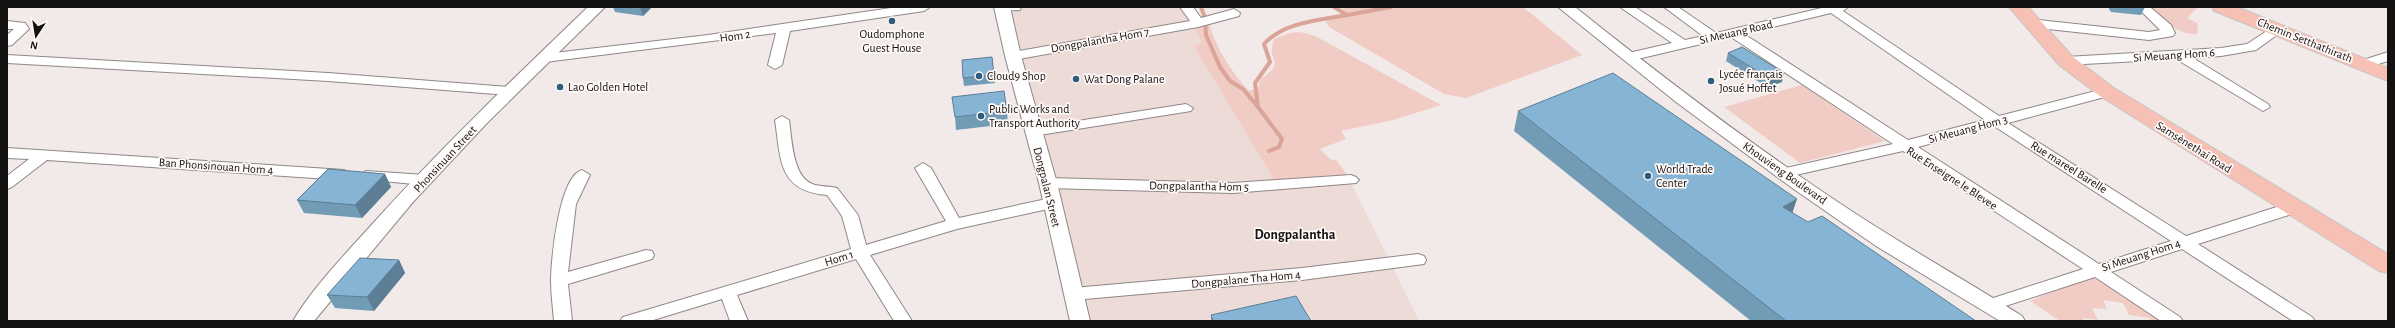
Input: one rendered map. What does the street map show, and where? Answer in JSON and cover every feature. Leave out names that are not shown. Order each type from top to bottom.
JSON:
[{"type":"main road","name":"Chemin Setthathirath","points":[[2221,7],[2365,64],[2388,75]]},
{"type":"main road","name":"Samsènethaï Road","points":[[2024,15],[2066,61],[2107,92],[2292,208],[2388,265]]},
{"type":"street","name":"Phonsinuan Street","points":[[302,321],[335,279],[425,180],[509,91],[597,7]]},
{"type":"street","name":"Hom 2","points":[[544,58],[784,28],[877,11],[924,7]]},
{"type":"street","name":"Dongpalan Street","points":[[1007,7],[1013,56],[1048,183],[1051,203],[1080,321]]},
{"type":"street","points":[[1186,7],[1199,23]]},
{"type":"street","name":"Khouvieng Boulevard","points":[[1566,7],[1628,57],[1782,173],[1884,241],[2016,321]]},
{"type":"street","points":[[1626,7],[1682,44]]},
{"type":"street","points":[[1670,7],[1714,37]]},
{"type":"street","points":[[2024,15],[2149,36],[2168,33],[2166,28],[2142,7]]},
{"type":"street","name":"Si Meuang Road","points":[[1628,57],[1831,9]]},
{"type":"street","name":"Rue mareel Barelle","points":[[1831,9],[1996,121],[2306,321]]},
{"type":"street","name":"Dongpalantha Hom 7","points":[[1013,56],[1199,23],[1234,13]]},
{"type":"street","points":[[7,25],[20,26],[22,29],[7,42]]},
{"type":"street","points":[[775,65],[784,28]]},
{"type":"street","name":"Si Meuang Hom 6","points":[[2066,61],[2179,55],[2251,47],[2276,29]]},
{"type":"street","name":"Rue Enseigne le Blevee","points":[[1732,32],[2093,270],[2174,321]]},
{"type":"street","points":[[2179,55],[2263,107]]},
{"type":"street","points":[[2365,64],[2388,56]]},
{"type":"street","points":[[7,59],[328,77],[509,91]]},
{"type":"street","name":"Si Meuang Hom 3","points":[[1782,173],[1904,146],[2107,92]]},
{"type":"street","points":[[1033,132],[1186,108]]},
{"type":"street","points":[[782,120],[792,168],[798,180],[809,188],[832,191],[850,215],[860,252],[903,321]]},
{"type":"street","name":"Ban Phonsinouan Hom 4","points":[[7,153],[425,180]]},
{"type":"street","points":[[7,184],[44,155]]},
{"type":"street","points":[[923,168],[955,224]]},
{"type":"street","points":[[563,321],[559,281],[568,204],[582,175]]},
{"type":"street","name":"Dongpalantha Hom 5","points":[[1048,183],[1233,188],[1351,180]]},
{"type":"street","name":"Hom 1","points":[[629,321],[955,224],[1051,203]]},
{"type":"street","name":"Si Meuang Hom 4","points":[[1990,304],[2184,241],[2292,208]]},
{"type":"street","points":[[559,281],[646,255]]},
{"type":"street","name":"Dongpalane Tha Hom 4","points":[[1073,294],[1302,274],[1418,260]]},
{"type":"street","points":[[728,292],[739,321]]},
{"type":"shaded area","points":[[1000,7],[1183,7],[1203,43],[1194,46],[1350,180],[1419,321],[1076,321]]},
{"type":"shaded area","points":[[1342,7],[1523,7],[1582,55],[1466,98],[1444,94],[1329,27],[1324,19],[1346,15]]},
{"type":"shaded area","points":[[2150,7],[2198,7],[2187,18],[2197,23],[2198,32],[2196,34],[2188,34],[2176,29]]},
{"type":"shaded area","points":[[1209,24],[1216,43],[1225,60],[1249,91],[1258,88],[1260,80],[1273,69],[1275,62],[1272,45],[1274,39],[1286,34],[1300,32],[1317,37],[1441,105],[1393,120],[1341,131],[1346,139],[1320,149],[1330,159],[1337,161],[1351,180],[1278,186],[1194,46],[1202,43],[1195,28]]},
{"type":"shaded area","points":[[1802,85],[1885,141],[1800,163],[1724,107]]},
{"type":"shaded area","points":[[2093,274],[2170,321],[2151,321],[2149,318],[2129,315],[2123,303],[2103,300],[2107,309],[2092,308],[2098,320],[2083,318],[2084,321],[2060,321],[2030,301]]},
{"type":"building","points":[[1742,47],[1784,73],[1770,79],[1728,53]]},
{"type":"building","points":[[992,57],[994,75],[963,78],[962,60]]},
{"type":"building","name":"World Trade Center","points":[[1613,73],[1797,199],[1783,207],[1808,222],[1822,216],[1976,321],[1786,321],[1518,111]]},
{"type":"building","points":[[1004,91],[1007,111],[955,117],[952,97]]},
{"type":"building","points":[[328,169],[385,174],[355,205],[297,200]]},
{"type":"building","points":[[360,258],[399,260],[367,297],[327,295]]},
{"type":"building","points":[[1296,296],[1311,321],[1213,321],[1211,315]]},
{"type":"waterway","points":[[1201,7],[1205,18],[1206,35],[1220,67],[1230,81],[1243,89],[1258,107]]},
{"type":"waterway","points":[[1334,7],[1347,15]]},
{"type":"waterway","points":[[1347,15],[1391,7]]},
{"type":"waterway","points":[[1258,107],[1255,83],[1270,62],[1264,44],[1281,31],[1292,26],[1347,15]]},
{"type":"waterway","points":[[1258,107],[1282,139],[1279,147],[1269,151]]},
{"type":"place","name":"Oudomphone Guest House","points":[[892,21]]},
{"type":"place","name":"Cloud9 Shop","points":[[979,76]]},
{"type":"place","name":"Wat Dong Palane","points":[[1076,79]]},
{"type":"place","name":"Lycée français Josué Hoffet","points":[[1711,81]]},
{"type":"place","name":"Lao Golden Hotel","points":[[560,87]]},
{"type":"place","name":"Public Works and Transport Authority","points":[[981,116]]},
{"type":"place","name":"World Trade Center","points":[[1648,176]]},
{"type":"district","name":"Dongpalantha","points":[[1295,234]]}]
